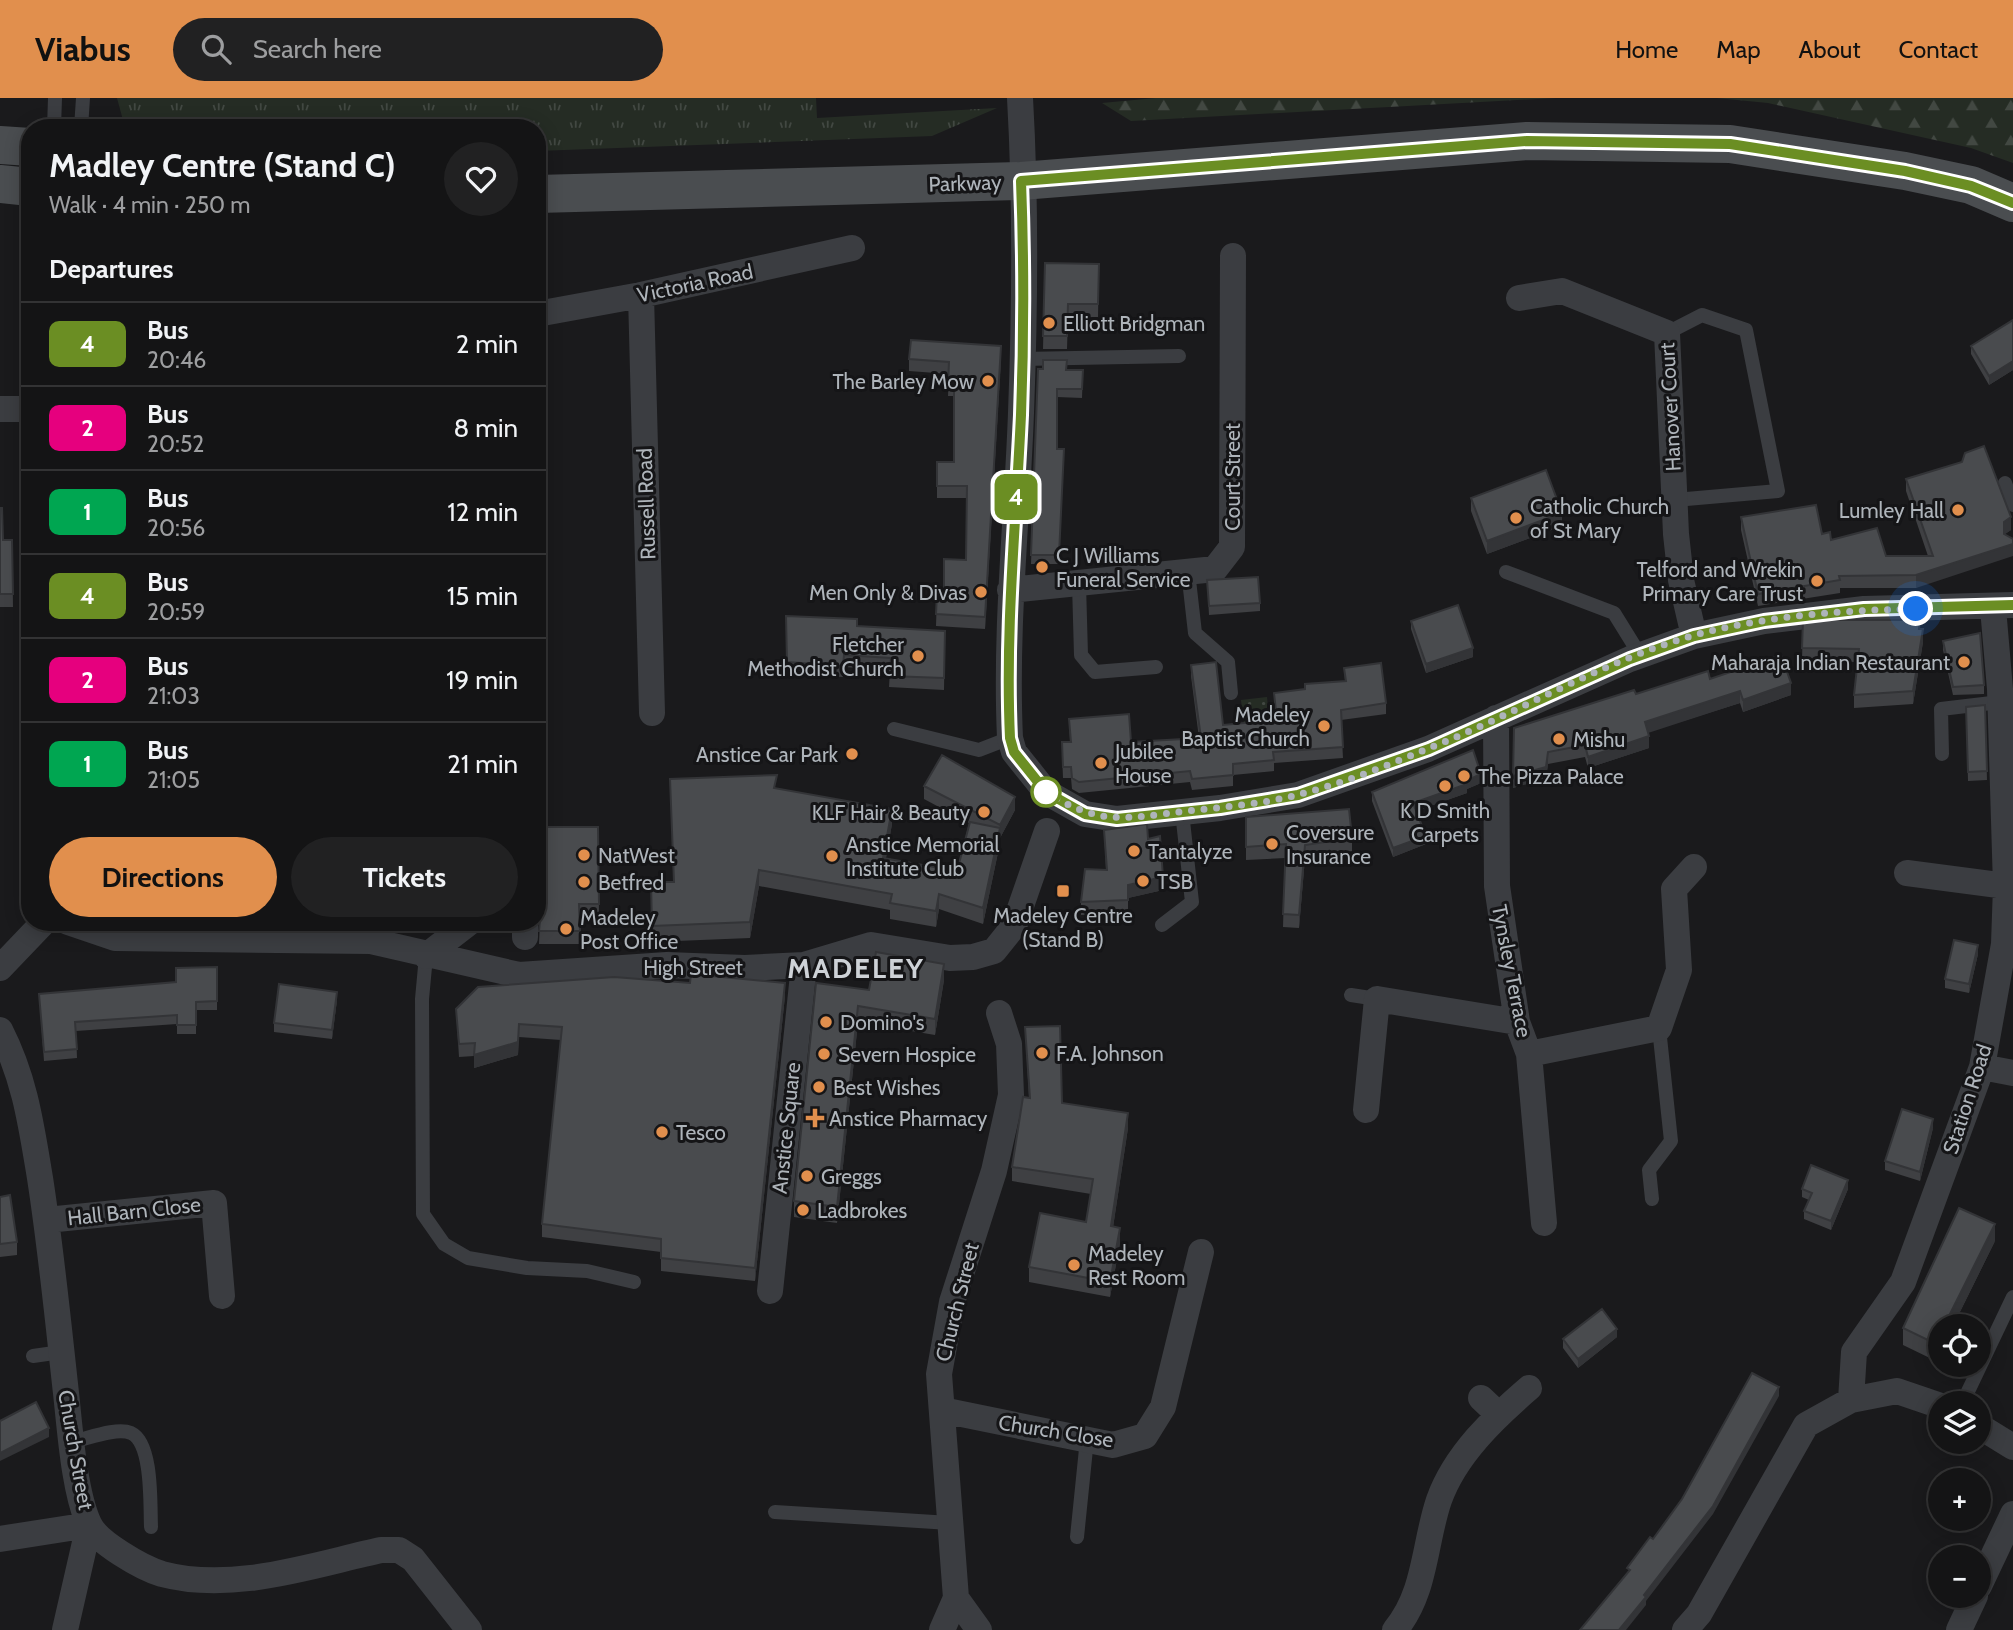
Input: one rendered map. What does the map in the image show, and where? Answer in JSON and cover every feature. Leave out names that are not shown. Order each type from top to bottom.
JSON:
[{"type":"street","points":[[1020,98],[1024,257],[1022,359],[1010,590],[1010,738],[1014,752],[1046,792],[1082,812],[1117,819],[1298,795],[1429,749],[1640,655],[1694,636],[1764,621],[1864,609],[2003,607]]},
{"type":"street","name":"Parkway","points":[[546,194],[1021,181],[1527,141],[1730,144],[1905,171],[1971,186],[2013,203]]},
{"type":"street","points":[[0,145],[21,146]]},
{"type":"street","points":[[0,184],[21,186]]},
{"type":"street","name":"Victoria Road","points":[[546,312],[641,295],[852,248]]},
{"type":"street","name":"Court Street","points":[[1010,590],[1214,569],[1232,547],[1233,256]]},
{"type":"street","name":"Hanover Court","points":[[1519,298],[1562,291],[1667,333],[1666,369],[1681,580],[1694,636]]},
{"type":"street","name":"Russell Road","points":[[641,295],[652,713]]},
{"type":"street","points":[[0,409],[21,408]]},
{"type":"street","name":"Station Road","points":[[1851,1400],[1854,1352],[1903,1282],[1982,1067],[2004,944],[2008,890],[2000,702],[2003,607]]},
{"type":"street","name":"Tynsley Terrace","points":[[1496,718],[1497,886],[1517,1022],[1529,1054],[1544,1223]]},
{"type":"street","name":"High Street","points":[[94,931],[115,938],[371,941],[426,956],[519,975],[667,965],[745,968],[804,965],[871,945],[950,958],[973,957],[994,950],[1014,926],[1047,831],[1039,816],[1046,792]]},
{"type":"street","points":[[1047,831],[1068,826],[1082,812]]},
{"type":"street","points":[[1529,1054],[1659,1028],[1679,971],[1675,889],[1694,867]]},
{"type":"street","points":[[1907,873],[2008,890]]},
{"type":"street","points":[[0,968],[35,931]]},
{"type":"street","points":[[426,956],[458,931]]},
{"type":"street","name":"Anstice Square","points":[[770,1291],[804,965]]},
{"type":"street","points":[[1366,1110],[1377,999],[1517,1022]]},
{"type":"street","name":"Church Street","points":[[942,1630],[956,1598],[939,1374],[952,1302],[994,1171],[1012,1095],[1009,1044],[999,1013]]},
{"type":"street","name":"Church Street","points":[[0,1030],[18,1066],[47,1220],[71,1442],[89,1525],[120,1553],[161,1574],[206,1579],[259,1577],[381,1550],[399,1550],[414,1559],[469,1630]]},
{"type":"street","points":[[1982,1067],[2013,1073]]},
{"type":"street","name":"Hall Barn Close","points":[[47,1220],[214,1203],[222,1296]]},
{"type":"street","name":"Church Close","points":[[942,1410],[1113,1445],[1145,1436],[1163,1407],[1201,1252]]},
{"type":"street","points":[[1395,1630],[1409,1613],[1429,1550],[1440,1499],[1490,1406],[1529,1388]]},
{"type":"street","points":[[1685,1630],[1699,1614],[1806,1425],[1851,1400],[1897,1391],[1928,1402]]},
{"type":"street","points":[[1991,1433],[2013,1447]]},
{"type":"street","points":[[1991,1561],[2013,1514]]},
{"type":"street","points":[[0,1539],[89,1525],[65,1630]]},
{"type":"street","points":[[956,1598],[979,1630]]},
{"type":"street","points":[[1959,1630],[1969,1608]]},
{"type":"lane","points":[[54,119],[55,98]]},
{"type":"lane","points":[[82,119],[83,98]]},
{"type":"lane","points":[[1667,333],[1702,315],[1746,330],[1778,491],[1675,500]]},
{"type":"lane","points":[[1022,359],[1179,356]]},
{"type":"lane","points":[[2005,482],[2013,505]]},
{"type":"lane","points":[[1188,571],[1195,633],[1228,662],[1231,694]]},
{"type":"lane","points":[[1506,572],[1614,614],[1640,655]]},
{"type":"lane","points":[[1079,584],[1082,655],[1095,672],[1156,667]]},
{"type":"lane","points":[[1942,754],[1941,709],[2000,702]]},
{"type":"lane","points":[[894,729],[979,750],[1010,738]]},
{"type":"lane","points":[[1162,925],[1192,902],[1182,812]]},
{"type":"lane","points":[[426,956],[422,999],[423,1214],[444,1244],[468,1258],[527,1268],[587,1271],[634,1282]]},
{"type":"lane","points":[[1351,995],[1377,999]]},
{"type":"lane","points":[[1652,1199],[1649,1170],[1671,1141],[1659,1028]]},
{"type":"lane","points":[[1968,1391],[2013,1297]]},
{"type":"lane","points":[[33,1356],[61,1352]]},
{"type":"lane","points":[[71,1442],[118,1432],[131,1433],[142,1442],[148,1465],[151,1527]]},
{"type":"lane","points":[[1077,1537],[1087,1439]]},
{"type":"lane","points":[[775,1512],[950,1523]]},
{"type":"green space","points":[[117,98],[816,98],[817,118],[997,108],[932,136],[546,151],[546,119],[123,119]]},
{"type":"green space","points":[[1156,98],[1556,98],[1131,121],[1102,103]]},
{"type":"green space","points":[[1717,98],[2013,98],[2013,163],[1971,148],[1768,103]]},
{"type":"green space","points":[[1267,697],[1270,732],[1245,734],[1241,700]]},
{"type":"building","points":[[1045,263],[1099,264],[1098,304],[1068,304],[1067,336],[1043,336]]},
{"type":"building","points":[[2013,320],[2013,361],[1989,376],[1971,346]]},
{"type":"building","points":[[911,340],[1001,346],[985,617],[936,614],[937,593],[944,593],[944,559],[966,560],[967,486],[937,486],[937,462],[954,462],[954,384],[948,384],[949,362],[909,359]]},
{"type":"building","points":[[1043,360],[1067,360],[1066,370],[1083,370],[1082,389],[1057,389],[1057,449],[1064,449],[1059,555],[1031,555],[1038,369],[1043,369]]},
{"type":"building","points":[[1984,446],[2011,517],[2004,522],[2004,534],[2013,539],[2013,544],[1916,575],[1839,576],[1840,580],[1758,594],[1741,517],[1816,505],[1822,534],[1830,532],[1831,540],[1877,528],[1886,556],[1933,556],[1906,479],[1962,462],[1965,453]]},
{"type":"building","name":"Catholic Church of St Mary","points":[[1546,470],[1562,513],[1487,541],[1471,498]]},
{"type":"building","points":[[0,508],[3,540],[12,540],[13,594],[0,594]]},
{"type":"building","points":[[1258,577],[1260,603],[1209,606],[1207,580]]},
{"type":"building","points":[[1458,605],[1473,648],[1426,664],[1411,621]]},
{"type":"building","points":[[786,616],[857,619],[857,626],[945,631],[944,678],[889,676],[891,658],[844,655],[843,666],[787,662]]},
{"type":"building","points":[[1803,620],[1920,620],[1919,629],[1923,629],[1913,691],[1854,695],[1859,649],[1802,648]]},
{"type":"building","points":[[1980,633],[1984,685],[1953,687],[1943,641]]},
{"type":"building","points":[[1781,655],[1791,683],[1743,700],[1740,691],[1645,722],[1649,736],[1588,757],[1585,745],[1548,752],[1546,767],[1513,776],[1514,728],[1634,690],[1636,694],[1708,671],[1710,679]]},
{"type":"building","points":[[1216,662],[1223,725],[1277,720],[1274,693],[1305,689],[1305,684],[1346,681],[1344,668],[1381,663],[1386,703],[1341,710],[1343,747],[1273,752],[1274,760],[1233,764],[1233,775],[1192,779],[1190,771],[1079,782],[1072,778],[1071,767],[1063,767],[1062,742],[1071,742],[1069,719],[1129,714],[1131,742],[1201,738],[1191,665]]},
{"type":"building","points":[[1985,705],[1987,771],[1968,772],[1966,707]]},
{"type":"building","points":[[1473,750],[1481,774],[1466,781],[1467,784],[1413,803],[1426,836],[1393,848],[1372,792]]},
{"type":"building","points":[[942,755],[1015,797],[1000,825],[924,786]]},
{"type":"building","points":[[777,775],[774,788],[892,809],[883,858],[957,871],[970,822],[1000,828],[983,908],[939,894],[936,911],[890,903],[892,894],[759,870],[750,922],[652,926],[651,882],[674,882],[670,779]]},
{"type":"building","points":[[1349,809],[1352,838],[1305,845],[1299,915],[1283,914],[1286,844],[1246,847],[1246,817]]},
{"type":"building","points":[[1147,824],[1148,839],[1160,836],[1163,877],[1128,885],[1128,900],[1081,902],[1085,869],[1107,870],[1104,830]]},
{"type":"building","points":[[546,827],[598,827],[599,904],[579,904],[580,931],[546,931]]},
{"type":"building","points":[[1954,940],[1978,945],[1969,984],[1945,979]]},
{"type":"building","points":[[876,952],[944,964],[935,1019],[858,1006],[837,1207],[794,1201],[816,983],[869,990]]},
{"type":"building","points":[[217,967],[217,1001],[196,1002],[196,1025],[177,1025],[177,1015],[75,1022],[77,1049],[44,1052],[39,994],[176,982],[176,968]]},
{"type":"building","name":"Tesco","points":[[691,974],[785,983],[755,1268],[661,1258],[661,1239],[542,1224],[562,1027],[519,1024],[518,1042],[474,1055],[475,1043],[459,1044],[456,1009],[478,987],[614,977],[690,983]]},
{"type":"building","points":[[279,984],[337,992],[332,1030],[274,1023]]},
{"type":"building","points":[[1060,1026],[1062,1103],[1128,1113],[1111,1226],[1120,1228],[1110,1282],[1029,1267],[1040,1213],[1086,1222],[1093,1179],[1012,1167],[1023,1097],[1030,1098],[1025,1027]]},
{"type":"building","points":[[1902,1109],[1933,1119],[1920,1172],[1885,1161]]},
{"type":"building","points":[[1811,1165],[1848,1180],[1831,1221],[1804,1211],[1812,1193],[1802,1189]]},
{"type":"building","points":[[10,1195],[17,1242],[0,1244],[0,1197]]},
{"type":"building","points":[[1959,1208],[1995,1224],[1950,1314],[1928,1314],[1928,1340],[1903,1328]]},
{"type":"building","points":[[1602,1309],[1617,1329],[1578,1359],[1563,1339]]},
{"type":"building","points":[[1752,1373],[1779,1387],[1713,1506],[1619,1630],[1580,1630],[1630,1570],[1627,1568],[1650,1537],[1653,1539],[1682,1499]]},
{"type":"building","points":[[36,1402],[49,1428],[0,1453],[0,1421]]},
{"type":"bus line","name":"4","points":[[2013,203],[1971,186],[1905,171],[1730,144],[1527,141],[1021,181],[1024,257],[1021,414],[1010,590],[1010,738],[1014,752],[1046,792],[1085,814],[1117,819],[1220,808],[1298,795],[1429,749],[1630,659],[1694,636],[1764,621],[1864,609],[1993,608],[2013,605]]},
{"type":"place","name":"Elliott Bridgman","points":[[1049,323]]},
{"type":"place","name":"The Barley Mow","points":[[988,381]]},
{"type":"place","name":"Lumley Hall","points":[[1958,510]]},
{"type":"place","name":"Catholic Church of St Mary","points":[[1516,518]]},
{"type":"place","name":"C J Williams Funeral Service","points":[[1042,567]]},
{"type":"place","name":"Telford and Wrekin Primary Care Trust","points":[[1817,581]]},
{"type":"place","name":"Men Only & Divas","points":[[981,592]]},
{"type":"place","name":"Fletcher Methodist Church","points":[[918,656]]},
{"type":"place","name":"Maharaja Indian Restaurant","points":[[1964,662]]},
{"type":"place","name":"Madeley Baptist Church","points":[[1324,726]]},
{"type":"place","name":"Mishu","points":[[1559,739]]},
{"type":"place","name":"Anstice Car Park","points":[[852,754]]},
{"type":"place","name":"Jubilee House","points":[[1101,763]]},
{"type":"place","name":"The Pizza Palace","points":[[1464,776]]},
{"type":"place","name":"K D Smith Carpets","points":[[1445,786]]},
{"type":"place","name":"KLF Hair & Beauty","points":[[984,812]]},
{"type":"place","name":"Coversure Insurance","points":[[1272,844]]},
{"type":"place","name":"Tantalyze","points":[[1134,851]]},
{"type":"place","name":"NatWest","points":[[584,855]]},
{"type":"place","name":"Anstice Memorial Institute Club","points":[[832,856]]},
{"type":"place","name":"TSB","points":[[1143,881]]},
{"type":"place","name":"Betfred","points":[[584,882]]},
{"type":"place","name":"Madeley Centre (Stand B)","points":[[1063,891]]},
{"type":"place","name":"Madeley Post Office","points":[[566,929]]},
{"type":"place","name":"Domino's","points":[[826,1022]]},
{"type":"place","name":"F.A. Johnson","points":[[1042,1053]]},
{"type":"place","name":"Severn Hospice","points":[[824,1054]]},
{"type":"place","name":"Best Wishes","points":[[819,1087]]},
{"type":"place","name":"Anstice Pharmacy","points":[[815,1118]]},
{"type":"place","name":"Tesco","points":[[662,1132]]},
{"type":"place","name":"Greggs","points":[[807,1176]]},
{"type":"place","name":"Ladbrokes","points":[[803,1210]]},
{"type":"place","name":"Madeley Rest Room","points":[[1074,1265]]},
{"type":"district","name":"MADELEY","points":[[856,968]]},
{"type":"route","points":[[1046,792],[1085,814],[1117,819],[1220,808],[1298,795],[1429,749],[1630,659],[1694,636],[1764,621],[1864,609],[1916,609]]}]
